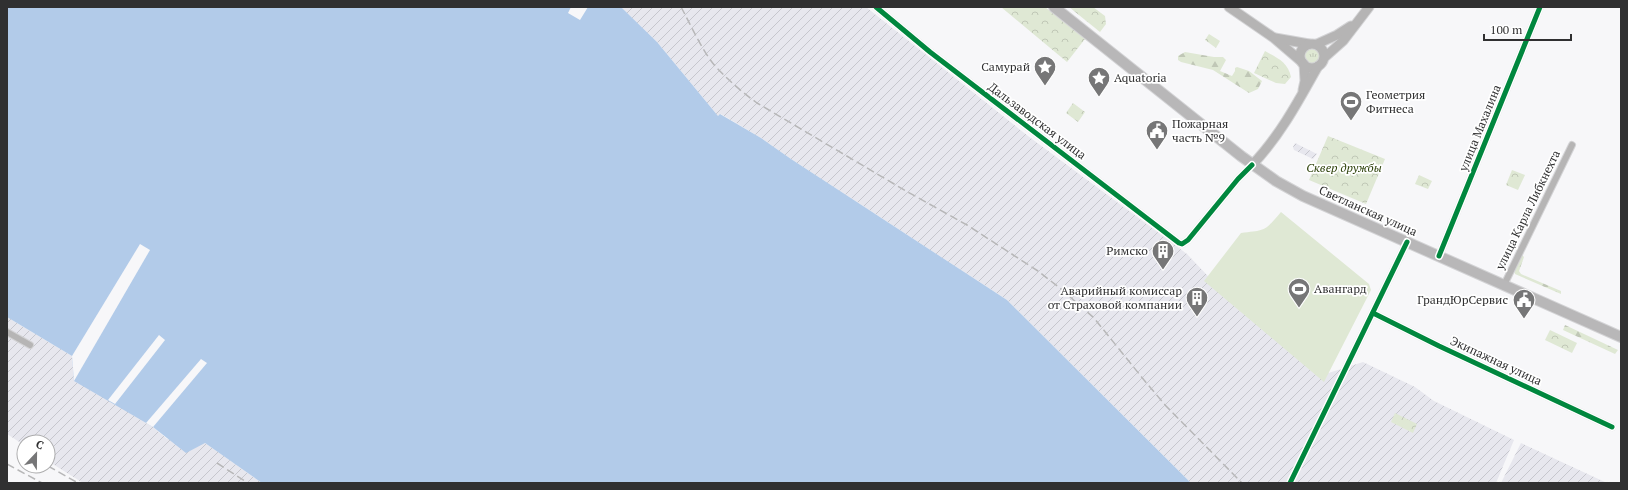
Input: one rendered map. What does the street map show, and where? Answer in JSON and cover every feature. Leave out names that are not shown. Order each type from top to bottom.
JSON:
[{"type":"main road","name":"Светланская улица","points":[[1054,7],[1252,165],[1276,181],[1303,196],[1621,337]]},
{"type":"main road","points":[[1229,7],[1274,38],[1303,63],[1311,68],[1318,66]]},
{"type":"main road","points":[[1252,165],[1265,152],[1302,95],[1318,66],[1325,57],[1343,41],[1369,7]]},
{"type":"main road","points":[[1302,95],[1305,82],[1303,63],[1300,56],[1304,46],[1337,36],[1357,22]]},
{"type":"main road","points":[[1274,38],[1313,44],[1321,47],[1325,57]]},
{"type":"street","name":"Дальзаводская улица","points":[[876,7],[930,52],[1176,241],[1182,244],[1188,240],[1238,179],[1252,165]]},
{"type":"street","name":"улица Махалина","points":[[1439,256],[1540,7]]},
{"type":"street","name":"улица Карла Либкнехта","points":[[1504,285],[1572,145]]},
{"type":"street","points":[[1290,483],[1406,242]]},
{"type":"street","name":"Экипажная улица","points":[[1372,313],[1612,427]]},
{"type":"street","points":[[7,332],[30,345]]},
{"type":"shaded area","points":[[621,7],[866,7],[1028,136],[1187,254],[1242,312],[1319,376],[1363,362],[1415,387],[1434,401],[1514,440],[1496,483],[1191,483],[1007,300],[761,138],[721,114],[718,116],[657,42]]},
{"type":"shaded area","points":[[1295,143],[1317,154],[1313,159],[1294,150],[1293,147]]},
{"type":"shaded area","points":[[7,317],[72,356],[108,400],[153,427],[167,439],[205,443],[262,483],[83,483],[56,466],[56,434],[16,434],[16,440],[7,434]]},
{"type":"shaded area","points":[[1521,443],[1607,483],[1501,483]]},
{"type":"green space","points":[[1001,7],[1045,7],[1085,39],[1067,62]]},
{"type":"green space","points":[[1069,7],[1093,7],[1105,16],[1106,24],[1100,32]]},
{"type":"green space","points":[[1209,34],[1220,41],[1216,48],[1205,40]]},
{"type":"green space","points":[[1313,48],[1319,50],[1321,56],[1319,62],[1313,64],[1307,62],[1305,56],[1307,50]]},
{"type":"green space","points":[[1265,51],[1278,58],[1285,64],[1290,72],[1291,77],[1285,84],[1276,83],[1254,73]]},
{"type":"green space","points":[[1185,52],[1223,57],[1226,60],[1220,71],[1232,76],[1235,68],[1237,67],[1249,71],[1262,81],[1258,89],[1249,93],[1213,70],[1178,60],[1178,56]]},
{"type":"green space","points":[[1073,103],[1085,112],[1078,122],[1066,113]]},
{"type":"green space","name":"Сквер дружбы","points":[[1328,136],[1385,159],[1366,204],[1309,180]]},
{"type":"green space","points":[[1512,170],[1525,175],[1518,190],[1506,185]]},
{"type":"green space","points":[[1419,175],[1432,181],[1428,189],[1415,184]]},
{"type":"green space","name":"Авангард","points":[[1281,212],[1369,284],[1371,290],[1324,382],[1204,281],[1241,233],[1264,229]]},
{"type":"green space","points":[[1522,255],[1524,257],[1519,271],[1521,274],[1561,291],[1561,294],[1515,274],[1514,271]]},
{"type":"green space","points":[[1565,325],[1618,350],[1615,354],[1563,330]]},
{"type":"green space","points":[[1550,330],[1577,343],[1572,353],[1545,340]]},
{"type":"green space","points":[[1395,413],[1417,424],[1413,433],[1391,422]]},
{"type":"water","points":[[7,7],[571,7],[568,13],[580,20],[588,7],[621,7],[657,42],[718,116],[720,114],[761,138],[1007,300],[1191,483],[262,483],[205,443],[186,453],[153,427],[74,381],[72,356],[7,317]]},
{"type":"pier","points":[[140,244],[150,250],[74,381],[72,356]]},
{"type":"pier","points":[[159,335],[165,340],[115,404],[108,400]]},
{"type":"pier","points":[[201,359],[207,363],[153,427],[146,423]]},
{"type":"railway","points":[[681,7],[701,45],[715,66],[746,95],[757,103],[906,191],[967,225],[1038,271],[1061,289],[1094,318],[1166,406],[1242,483]]},
{"type":"railway","points":[[217,463],[248,483]]},
{"type":"railway","points":[[7,464],[42,483]]},
{"type":"railway","points":[[56,471],[78,483]]},
{"type":"cycle path","points":[[876,7],[930,52],[1179,243],[1182,244],[1188,240],[1238,179],[1252,165]]},
{"type":"cycle path","points":[[1439,256],[1540,7]]},
{"type":"cycle path","points":[[1290,483],[1407,242]]},
{"type":"cycle path","points":[[1373,313],[1439,346],[1612,427]]},
{"type":"place","name":"Самурай","points":[[1045,86]]},
{"type":"place","name":"Aquatoria","points":[[1099,98]]},
{"type":"place","name":"Геометрия Фитнеса","points":[[1351,122]]},
{"type":"place","name":"Пожарная часть №9","points":[[1157,150]]},
{"type":"place","name":"Римско","points":[[1163,270]]},
{"type":"place","name":"Авангард","points":[[1299,308]]},
{"type":"place","name":"Аварийный комиссар от Страховой компании","points":[[1197,318]]},
{"type":"place","name":"ГрандЮрСервис","points":[[1524,320]]}]
